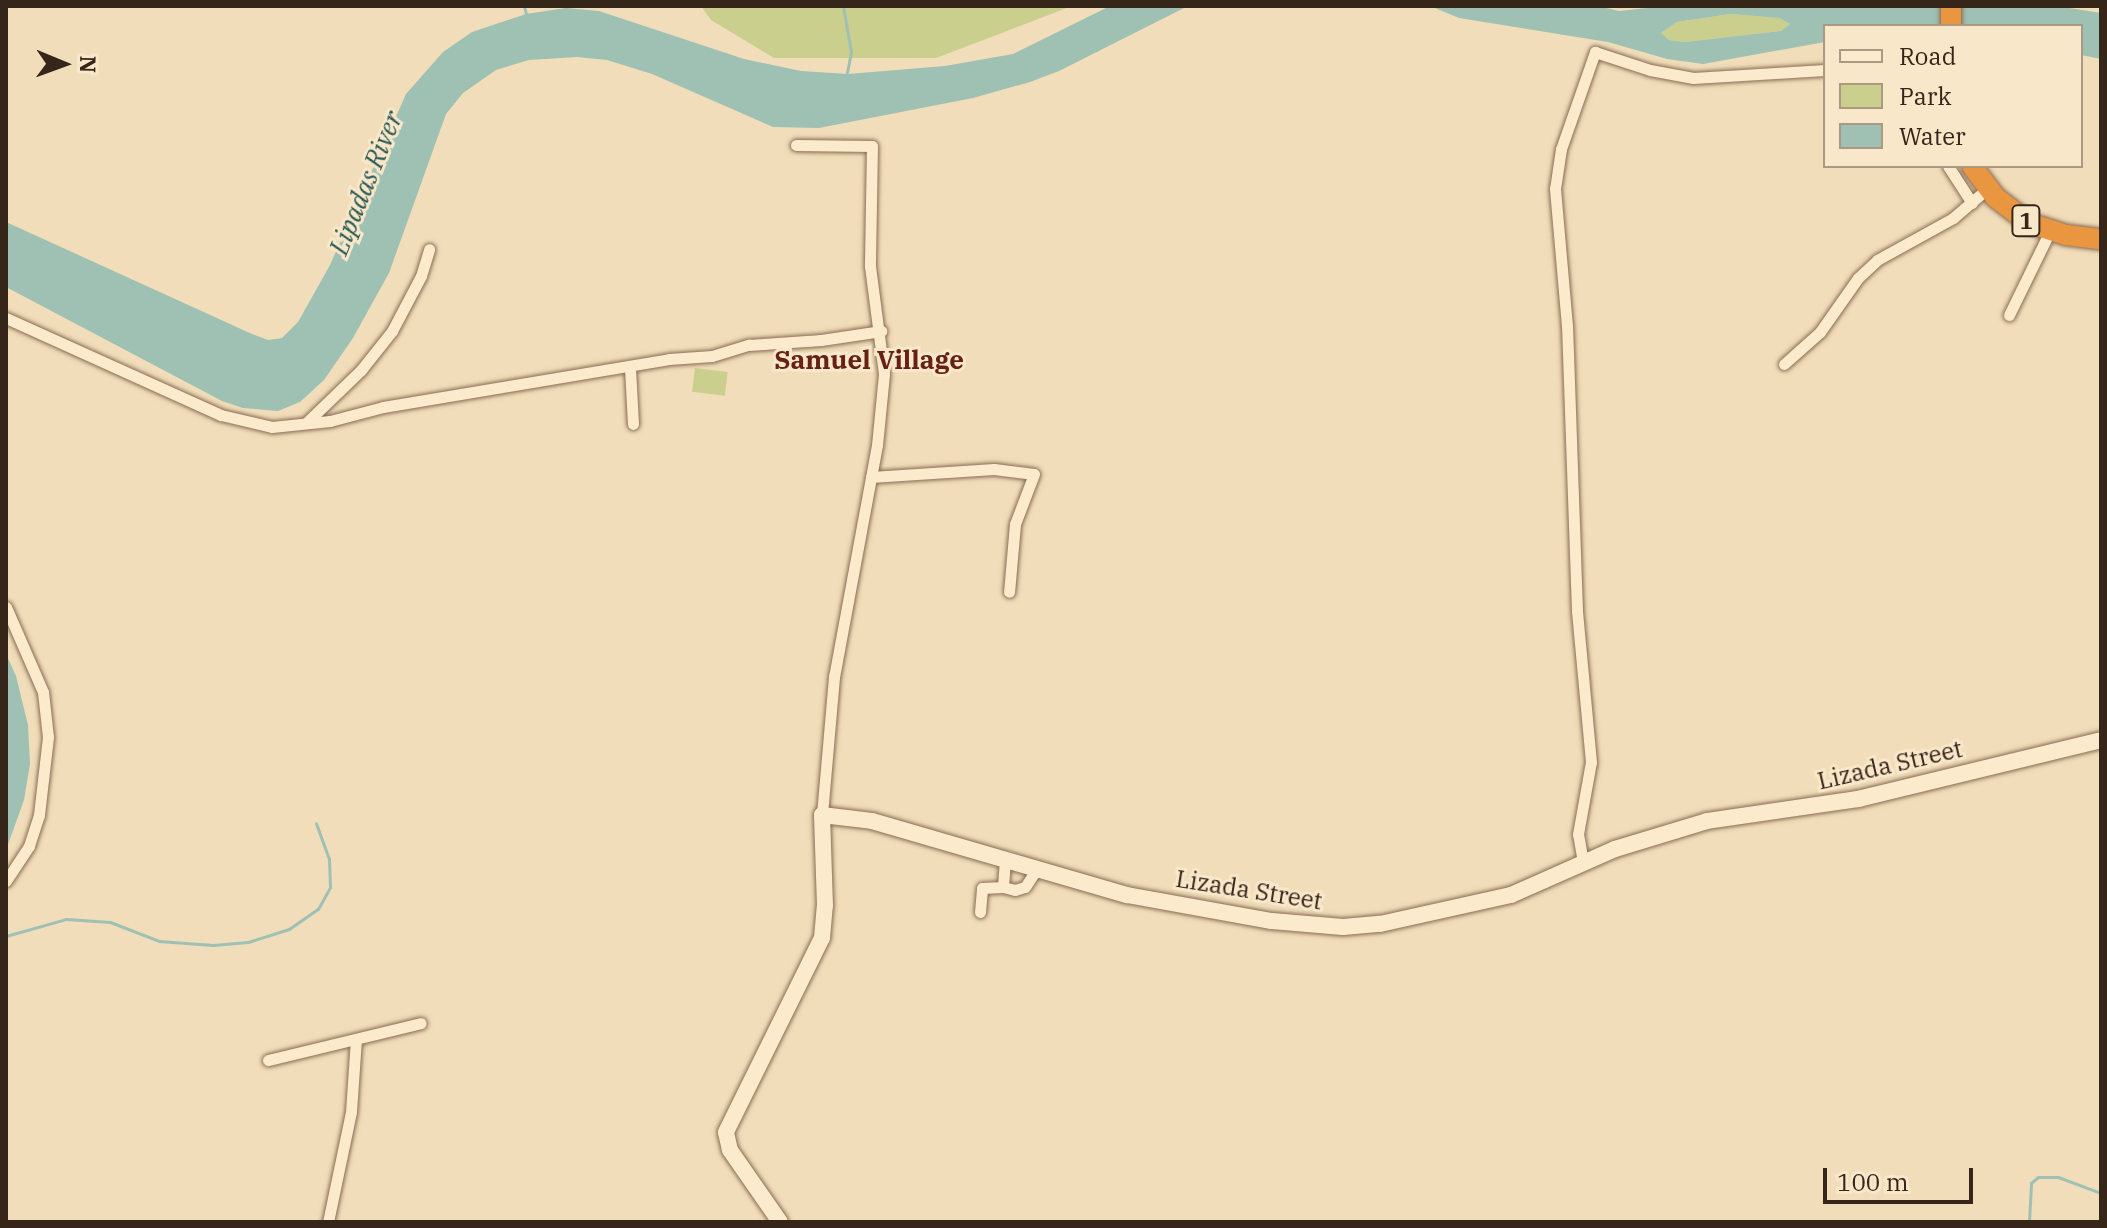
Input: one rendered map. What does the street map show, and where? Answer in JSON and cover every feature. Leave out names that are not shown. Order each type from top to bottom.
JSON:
[{"type":"highway","name":"1","points":[[1973,168],[1988,188],[2029,223],[2050,231],[2101,239]]},
{"type":"street","points":[[1583,862],[1578,834],[1591,762],[1577,611],[1567,326],[1555,189],[1557,160],[1595,52],[1693,78],[1823,70]]},
{"type":"street","points":[[780,1222],[730,1150],[726,1132],[822,938],[822,815],[834,677],[884,391],[881,331],[870,266],[872,146],[796,145]]},
{"type":"street","points":[[1949,168],[1972,203]]},
{"type":"street","points":[[1784,364],[1820,332],[1858,278],[1877,260],[1953,218],[1988,188]]},
{"type":"street","points":[[2009,315],[2050,231]]},
{"type":"street","points":[[306,424],[361,370],[392,331],[421,276],[429,249]]},
{"type":"street","points":[[6,318],[221,415],[255,426],[306,424],[383,407],[630,368],[669,359],[712,356],[749,345],[821,340],[881,331]]},
{"type":"street","points":[[630,368],[633,424]]},
{"type":"street","points":[[871,477],[994,469],[1034,474],[1015,524],[1009,592]]},
{"type":"street","points":[[6,607],[43,692],[48,737],[39,815],[29,846],[6,881]]},
{"type":"street","name":"Lizada Street","points":[[822,815],[872,821],[1127,895],[1272,921],[1343,927],[1380,924],[1511,895],[1615,849],[1707,821],[1858,799],[2101,740]]},
{"type":"street","points":[[1003,887],[1005,861]]},
{"type":"street","points":[[980,912],[982,888],[1015,890],[1025,887],[1036,870]]},
{"type":"street","points":[[268,1060],[421,1023]]},
{"type":"street","points":[[328,1222],[351,1112],[356,1039]]},
{"type":"green space","points":[[701,6],[1072,6],[936,58],[774,58],[711,20]]},
{"type":"green space","points":[[1731,14],[1779,18],[1790,24],[1781,31],[1685,42],[1669,40],[1661,33],[1677,22]]},
{"type":"green space","points":[[695,368],[728,372],[725,396],[692,392]]},
{"type":"water","points":[[1110,6],[1188,6],[1059,71],[1030,82],[973,98],[819,128],[773,127],[652,74],[607,60],[577,57],[529,60],[496,70],[463,93],[446,114],[389,273],[353,338],[324,380],[300,402],[278,411],[243,408],[222,401],[6,287],[6,222],[252,334],[268,340],[282,338],[298,322],[330,265],[406,94],[443,52],[472,32],[526,14],[566,8],[599,11],[744,59],[801,71],[848,74],[945,66],[1013,54]]},
{"type":"water","points":[[1430,6],[1598,6],[1619,11],[1666,6],[2057,6],[2101,13],[2101,59],[2083,55],[2083,24],[1823,24],[1823,42],[1703,64],[1667,59],[1608,42],[1459,18]],"holes":[[[1731,14],[1779,18],[1790,24],[1781,31],[1685,42],[1669,40],[1661,33],[1677,22]]]},
{"type":"water","points":[[6,654],[16,676],[28,725],[30,764],[24,800],[6,850]]},
{"type":"waterway","points":[[524,6],[527,18]]},
{"type":"waterway","points":[[843,6],[851,52],[846,77]]},
{"type":"waterway","points":[[6,936],[66,919],[110,922],[159,941],[213,945],[248,942],[289,929],[318,909],[330,887],[329,859],[316,823]]},
{"type":"waterway","points":[[2029,1222],[2031,1183],[2038,1177],[2058,1177],[2101,1193]]},
{"type":"district","name":"Samuel Village","points":[[869,360]]},
{"type":"water label","name":"Lipadas River","points":[[366,183]]}]
